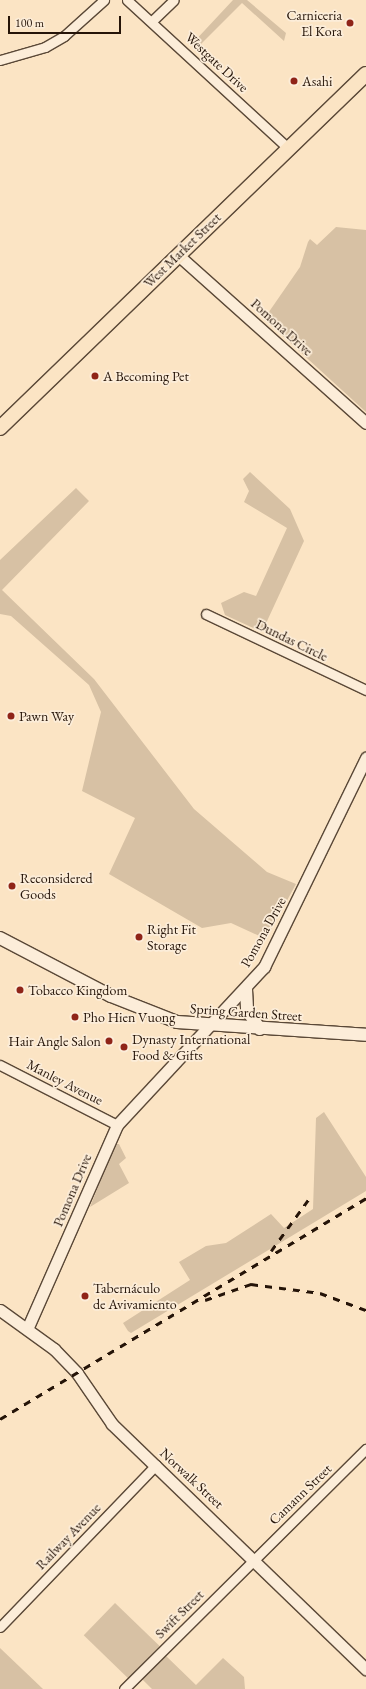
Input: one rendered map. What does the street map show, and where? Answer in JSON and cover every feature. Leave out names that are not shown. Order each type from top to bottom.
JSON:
[{"type":"main road","name":"West Market Street","points":[[0,428],[287,147],[366,74]]},
{"type":"main road","name":"Spring Garden Street","points":[[0,938],[150,1013],[211,1026],[366,1035]]},
{"type":"main road","points":[[246,990],[247,1010],[260,1029]]},
{"type":"street","points":[[0,60],[45,47],[64,36],[104,0]]},
{"type":"street","name":"Westgate Drive","points":[[127,0],[152,21],[287,147]]},
{"type":"street","points":[[152,21],[174,0]]},
{"type":"street","name":"Pomona Drive","points":[[178,255],[366,423]]},
{"type":"street","name":"Dundas Circle","points":[[206,614],[366,690]]},
{"type":"street","name":"Pomona Drive","points":[[28,1327],[117,1125],[246,990],[277,943],[366,758]]},
{"type":"street","name":"Manley Avenue","points":[[0,1065],[117,1125]]},
{"type":"street","name":"Norwalk Street","points":[[0,1310],[28,1327],[78,1373],[105,1416],[254,1558],[366,1669]]},
{"type":"street","name":"Camann Street","points":[[254,1558],[366,1448]]},
{"type":"street","name":"Railway Avenue","points":[[0,1627],[156,1465]]},
{"type":"street","name":"Swift Street","points":[[124,1689],[254,1558]]},
{"type":"shaded area","points":[[233,0],[247,0],[286,33],[284,41],[242,3],[195,50],[191,45]]},
{"type":"shaded area","points":[[336,227],[366,230],[366,412],[264,319],[300,267],[310,239],[317,245]]},
{"type":"shaded area","points":[[250,472],[290,509],[304,541],[262,632],[225,615],[221,603],[244,592],[256,596],[287,528],[244,502],[249,491],[243,479]]},
{"type":"shaded area","points":[[76,488],[89,501],[2,590],[94,679],[194,809],[267,872],[296,884],[266,939],[231,923],[202,928],[109,874],[135,818],[82,791],[101,712],[89,685],[11,616],[0,614],[0,560]]},
{"type":"shaded area","points":[[324,1112],[366,1177],[366,1191],[131,1333],[128,1331],[123,1323],[190,1280],[179,1262],[206,1246],[226,1243],[271,1214],[284,1228],[313,1209],[316,1118]]},
{"type":"shaded area","points":[[115,1144],[119,1144],[126,1158],[119,1164],[129,1183],[90,1207]]},
{"type":"shaded area","points":[[115,1603],[160,1646],[128,1678],[84,1635]]},
{"type":"shaded area","points":[[0,1648],[43,1689],[0,1689]]},
{"type":"shaded area","points":[[165,1655],[196,1685],[223,1658],[244,1677],[245,1689],[152,1689],[142,1679]]},
{"type":"railway","points":[[0,1419],[366,1198]]},
{"type":"railway","points":[[271,1251],[308,1200]]},
{"type":"railway","points":[[205,1300],[251,1284],[320,1293],[366,1310]]},
{"type":"place","name":"Carniceria El Kora","points":[[350,23]]},
{"type":"place","name":"Asahi","points":[[294,81]]},
{"type":"place","name":"A Becoming Pet","points":[[95,376]]},
{"type":"place","name":"Pawn Way","points":[[11,716]]},
{"type":"place","name":"Reconsidered Goods","points":[[12,886]]},
{"type":"place","name":"Right Fit Storage","points":[[139,937]]},
{"type":"place","name":"Tobacco Kingdom","points":[[20,990]]},
{"type":"place","name":"Pho Hien Vuong","points":[[75,1017]]},
{"type":"place","name":"Hair Angle Salon","points":[[109,1041]]},
{"type":"place","name":"Dynasty International Food & Gifts","points":[[124,1047]]},
{"type":"place","name":"Tabernáculo de Avivamiento","points":[[85,1296]]}]
